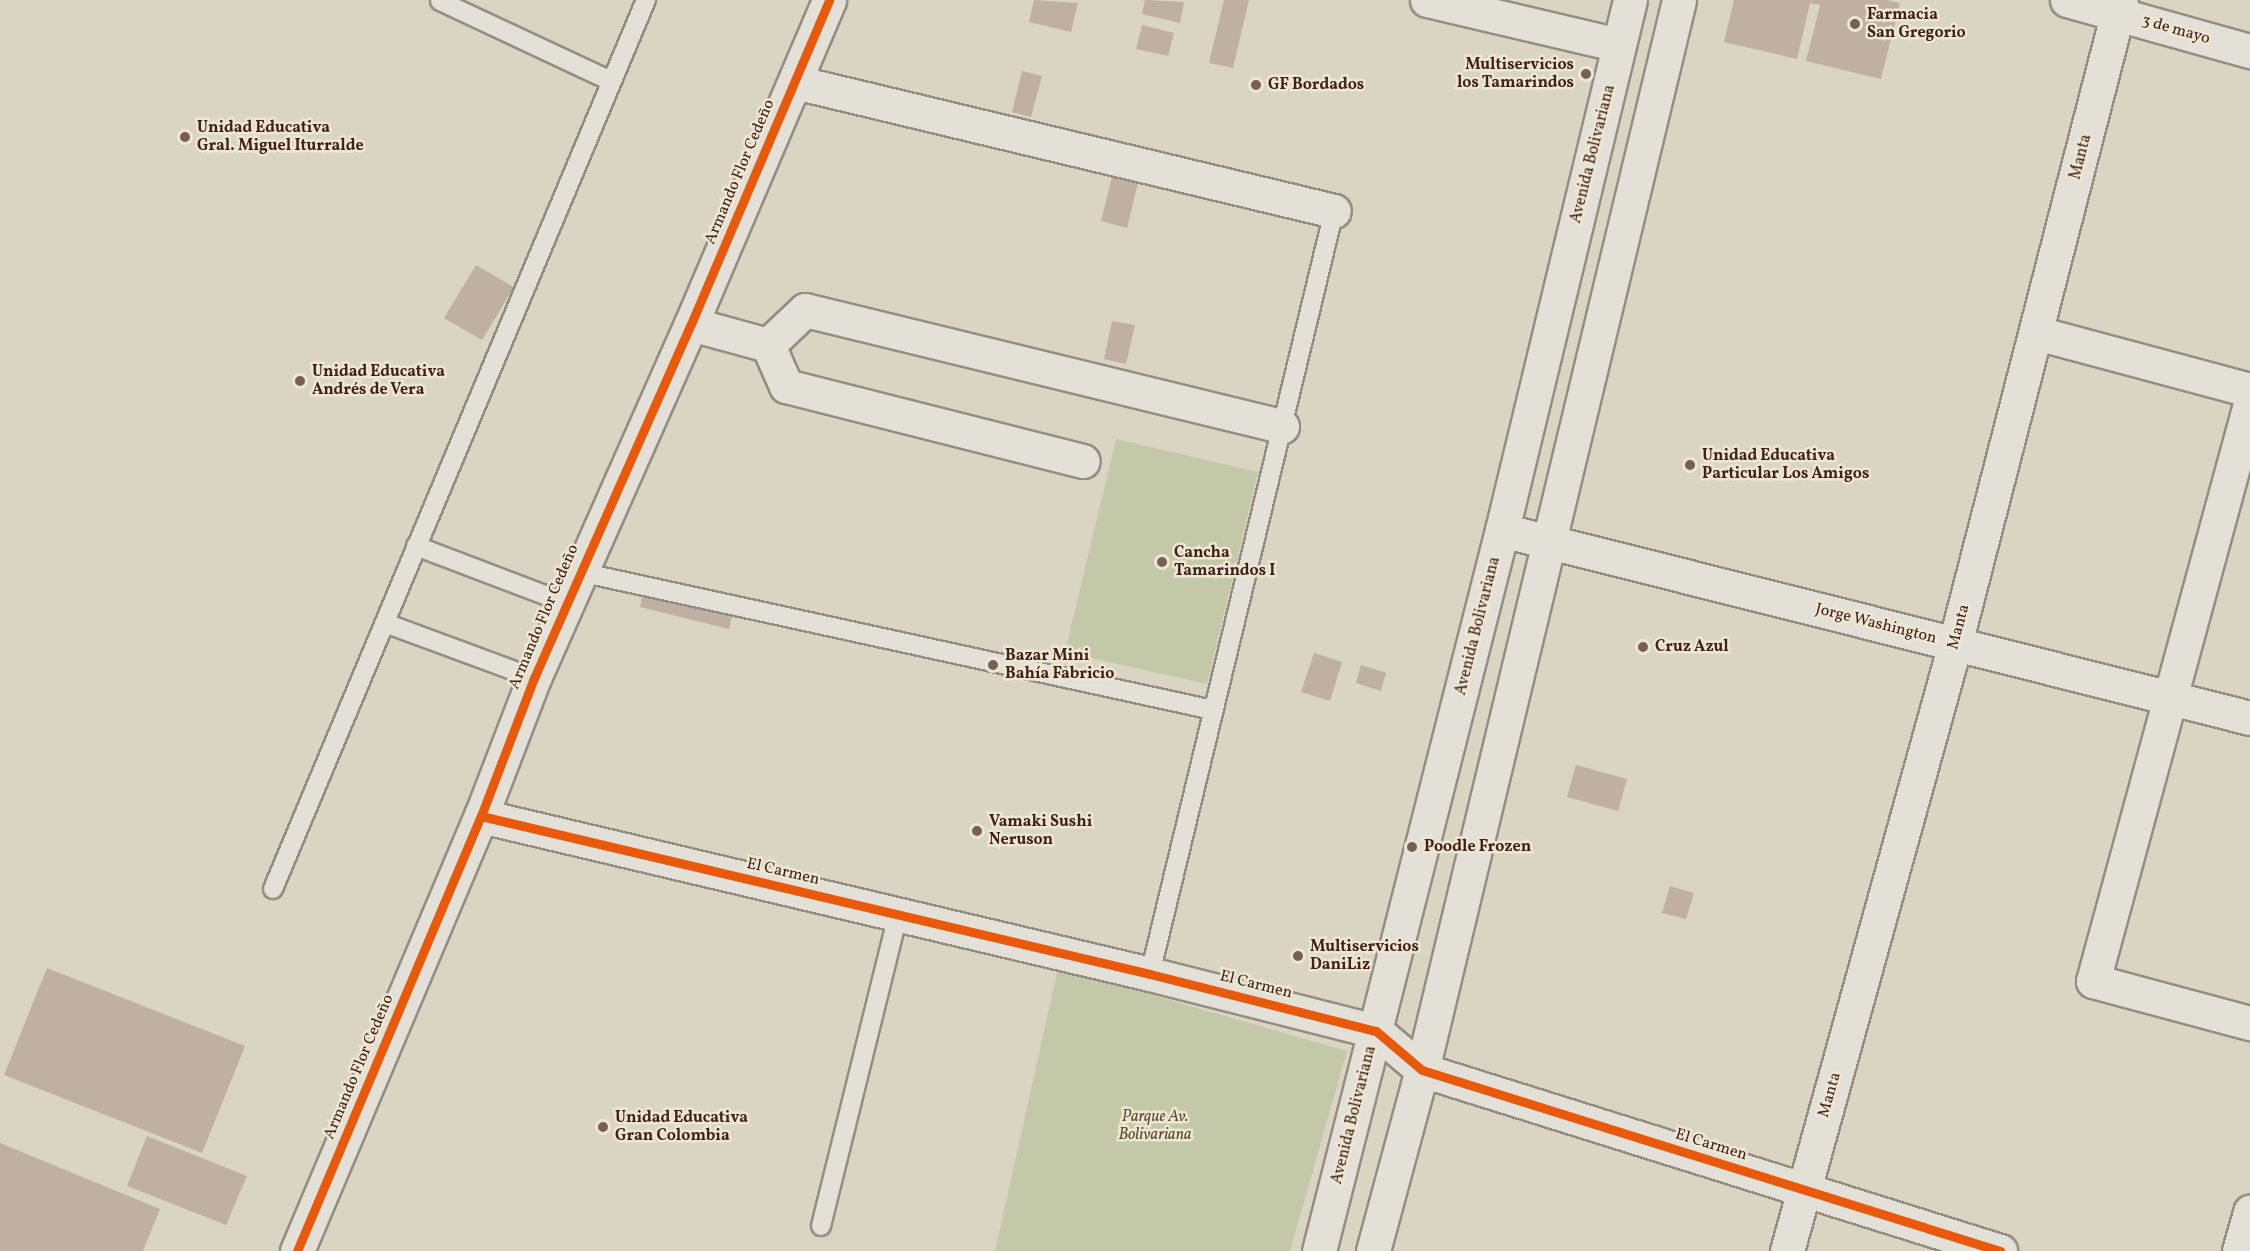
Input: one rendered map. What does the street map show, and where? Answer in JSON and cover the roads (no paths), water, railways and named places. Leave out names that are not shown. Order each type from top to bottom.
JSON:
[{"type":"street","name":"Armando Flor Cedeño","points":[[297,1251],[481,816],[534,678],[691,324],[830,0]]},
{"type":"street","points":[[1427,0],[1619,45]]},
{"type":"street","name":"Avenida Bolivariana","points":[[1319,1251],[1502,530],[1630,0]]},
{"type":"street","points":[[1373,1251],[1422,1070],[1551,541],[1679,0]]},
{"type":"street","name":"3 de mayo","points":[[2067,0],[2119,7],[2250,51]]},
{"type":"street","name":"Manta","points":[[1786,1251],[1955,644],[2037,333],[2119,7]]},
{"type":"street","points":[[795,82],[1334,211]]},
{"type":"street","points":[[768,345],[806,310],[1282,426]]},
{"type":"street","points":[[691,324],[768,345]]},
{"type":"street","points":[[2037,333],[2250,390]]},
{"type":"street","points":[[768,345],[786,386],[1083,461]]},
{"type":"street","points":[[2250,404],[2093,981],[2250,1023]]},
{"type":"street","name":"Jorge Washington","points":[[1502,530],[2250,718]]},
{"type":"street","name":"El Carmen","points":[[481,816],[1150,974],[1376,1030],[1422,1070],[2000,1251]]},
{"type":"street","points":[[2239,1251],[2250,1212]]},
{"type":"lane","points":[[273,889],[646,0]]},
{"type":"lane","points":[[440,1],[611,81]]},
{"type":"lane","points":[[1150,974],[1334,211]]},
{"type":"lane","points":[[416,546],[566,603]]},
{"type":"lane","points":[[580,572],[1213,710]]},
{"type":"lane","points":[[385,623],[534,678]]},
{"type":"lane","points":[[820,1226],[898,915]]},
{"type":"place","name":"Farmacia San Gregorio","points":[[1855,24]]},
{"type":"place","name":"Multiservicios los Tamarindos","points":[[1586,74]]},
{"type":"place","name":"GF Bordados","points":[[1256,85]]},
{"type":"place","name":"Unidad Educativa Gral. Miguel Iturralde","points":[[185,137]]},
{"type":"place","name":"Unidad Educativa Andrés de Vera","points":[[300,381]]},
{"type":"place","name":"Unidad Educativa Particular Los Amigos","points":[[1690,465]]},
{"type":"place","name":"Cancha Tamarindos I","points":[[1162,562]]},
{"type":"place","name":"Cruz Azul","points":[[1643,647]]},
{"type":"place","name":"Bazar Mini Bahía Fabricio","points":[[993,665]]},
{"type":"place","name":"Vamaki Sushi Neruson","points":[[977,831]]},
{"type":"place","name":"Poodle Frozen","points":[[1412,847]]},
{"type":"place","name":"Multiservicios DaniLiz","points":[[1298,956]]},
{"type":"place","name":"Unidad Educativa Gran Colombia","points":[[603,1127]]},
{"type":"park label","name":"Parque Av. Bolivariana","points":[[1155,1126]]}]
